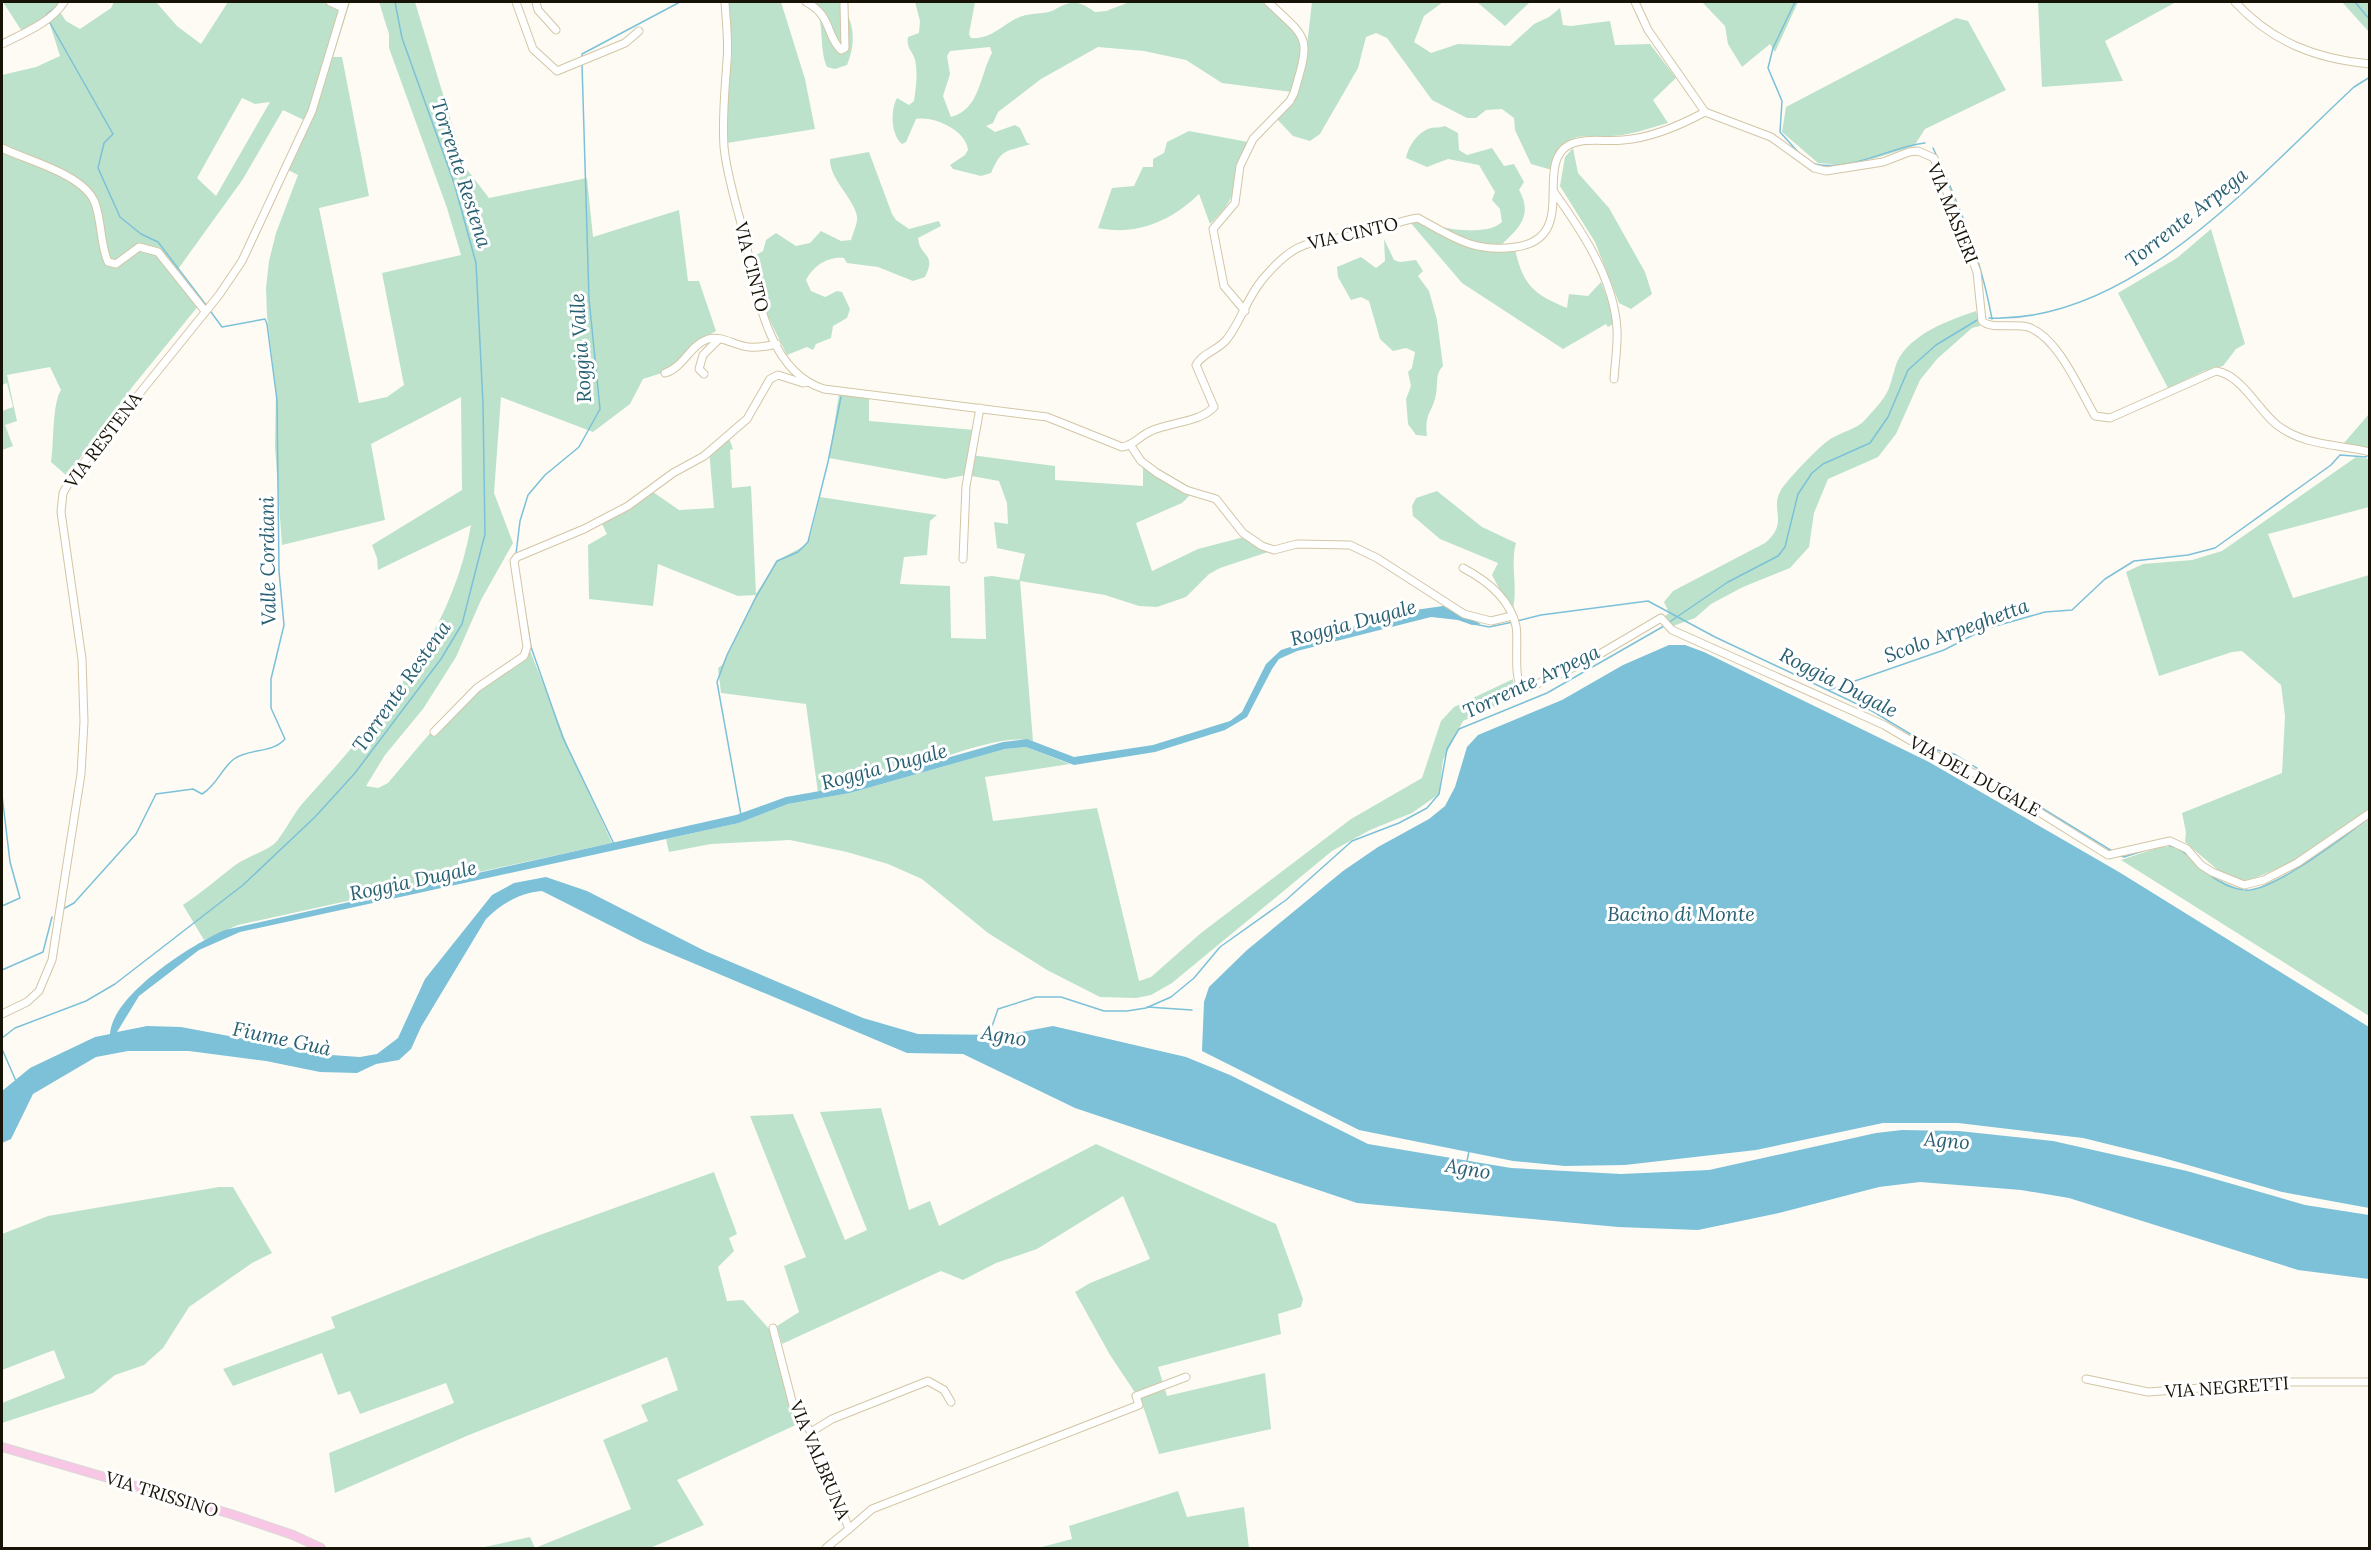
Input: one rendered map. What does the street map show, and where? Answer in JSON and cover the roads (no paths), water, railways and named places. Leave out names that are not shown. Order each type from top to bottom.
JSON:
[{"type":"main road","name":"VIA TRISSINO","points":[[2,1447],[231,1514],[293,1535],[321,1548]]},
{"type":"street","points":[[2,44],[46,19],[60,9],[64,2]]},
{"type":"street","points":[[330,2],[344,5]]},
{"type":"street","points":[[516,2],[532,48],[557,71],[626,43],[639,31]]},
{"type":"street","points":[[536,2],[538,10],[556,30]]},
{"type":"street","name":"VIA CINTO","points":[[724,2],[728,53],[723,105],[724,149],[732,195],[750,259],[757,297],[777,344],[789,364],[807,382]]},
{"type":"street","points":[[806,2],[827,20],[837,46],[842,50],[845,48],[844,4]]},
{"type":"street","points":[[1245,311],[1224,286],[1213,229],[1235,203],[1240,166],[1253,140],[1294,93],[1305,41],[1297,27],[1268,2]]},
{"type":"street","points":[[1635,2],[1648,30],[1705,112]]},
{"type":"street","points":[[2235,2],[2271,35],[2303,50],[2335,60],[2370,64]]},
{"type":"street","name":"VIA RESTENA","points":[[2,1014],[27,1002],[39,991],[52,960],[81,774],[83,681],[61,512],[63,493],[242,261],[312,111],[344,5]]},
{"type":"street","name":"VIA CINTO","points":[[1131,446],[1148,432],[1203,415],[1214,407],[1196,364],[1221,347],[1245,311],[1260,282],[1287,253],[1297,247],[1364,233],[1418,218],[1468,246],[1522,246],[1536,243],[1544,236],[1549,222],[1555,170],[1561,152],[1569,145],[1586,140],[1626,140],[1665,129],[1705,112]]},
{"type":"street","name":"VIA MASIERI","points":[[1705,112],[1771,137],[1814,168],[1826,171],[1883,162],[1918,151],[1934,158],[1977,272],[1982,321],[1989,325],[2030,328],[2046,337],[2057,351],[2095,416],[2110,418],[2216,371],[2225,372],[2278,426],[2302,438],[2330,446],[2370,452]]},
{"type":"street","points":[[2,148],[62,174],[90,193],[96,206],[108,262],[116,264],[140,247],[158,252],[205,311]]},
{"type":"street","points":[[1554,192],[1589,244],[1608,292],[1617,330],[1614,379]]},
{"type":"street","points":[[665,373],[673,371],[699,344],[707,339],[719,339],[749,347],[777,344]]},
{"type":"street","points":[[704,374],[699,369],[699,362],[719,339]]},
{"type":"street","points":[[434,732],[477,688],[524,656],[527,647],[514,561],[517,557],[584,529],[628,506],[673,473],[704,456],[747,418],[770,379],[778,375],[825,389],[1047,417],[1114,444],[1131,446],[1141,461],[1157,473],[1186,490],[1216,499],[1243,532],[1262,546],[1274,550],[1297,544],[1350,545],[1377,558],[1464,614],[1491,621],[1514,620]]},
{"type":"street","points":[[963,559],[966,486],[980,408]]},
{"type":"street","points":[[1463,568],[1484,579],[1514,620]]},
{"type":"street","name":"VIA DEL DUGALE","points":[[1514,620],[1517,678],[1519,686],[1527,690],[1614,647],[1661,618],[1666,623],[1884,725],[1947,762],[1981,776],[2108,855],[2170,841],[2187,849],[2201,865],[2212,872],[2244,885],[2254,884],[2297,863],[2370,813]]},
{"type":"street","name":"VIA VALBRUNA","points":[[773,1328],[794,1409],[811,1432],[849,1528],[826,1548]]},
{"type":"street","points":[[849,1528],[873,1509],[1139,1405],[1136,1396],[1186,1377]]},
{"type":"street","name":"VIA NEGRETTI","points":[[2086,1379],[2148,1392],[2280,1382],[2370,1382]]},
{"type":"street","points":[[811,1432],[832,1419],[928,1381],[944,1390],[951,1402]]},
{"type":"water","name":"Agno","points":[[1443,606],[1481,624],[1472,625],[1458,620],[1431,617],[1297,651],[1279,659],[1247,717],[1225,730],[1155,752],[1074,765],[1026,747],[1005,749],[850,793],[788,804],[739,823],[240,932],[199,950],[139,996],[117,1032],[147,1026],[181,1027],[331,1055],[360,1057],[377,1054],[398,1038],[425,979],[492,895],[514,883],[546,877],[587,891],[705,951],[863,1018],[918,1034],[1005,1035],[1053,1026],[1186,1057],[1230,1075],[1368,1144],[1511,1168],[1621,1174],[1709,1170],[1876,1133],[1902,1130],[1959,1131],[2053,1141],[2187,1171],[2305,1205],[2369,1215],[2369,1279],[2298,1270],[2069,1198],[2021,1190],[1920,1182],[1879,1187],[1779,1213],[1698,1230],[1618,1227],[1357,1203],[1075,1108],[963,1054],[907,1053],[643,942],[542,891],[512,900],[498,908],[486,919],[421,1027],[411,1049],[399,1060],[376,1064],[357,1073],[320,1072],[266,1061],[189,1051],[128,1051],[96,1057],[33,1094],[11,1139],[2,1143],[2,1091],[30,1068],[95,1037],[110,1034],[114,1019],[124,1003],[139,988],[175,959],[225,930],[736,815],[786,797],[848,786],[1003,742],[1027,739],[1074,757],[1153,745],[1230,721],[1242,712],[1266,664],[1281,650],[1394,613]]},
{"type":"water","name":"Bacino di Monte","points":[[1669,645],[1685,645],[1704,652],[1929,762],[2119,872],[2369,1027],[2369,1208],[2282,1192],[2160,1157],[2083,1138],[1958,1123],[1883,1123],[1756,1150],[1625,1165],[1565,1166],[1513,1161],[1359,1130],[1202,1051],[1204,1002],[1209,987],[1247,950],[1343,871],[1378,847],[1429,819],[1445,806],[1455,787],[1467,747],[1478,735],[1562,700],[1623,665]]},
{"type":"waterway","name":"Torrente Restena","points":[[2,1038],[15,1028],[86,1001],[115,984],[243,885],[315,817],[355,773],[441,659],[462,624],[485,534],[483,404],[476,263],[454,183],[402,38],[395,2]]},
{"type":"waterway","name":"Roggia Valle","points":[[582,59],[582,54],[680,2]]},
{"type":"waterway","points":[[1795,2],[1773,48],[1768,68],[1782,101],[1780,132],[1799,153]]},
{"type":"waterway","points":[[2355,2],[2370,20]]},
{"type":"waterway","name":"Valle Cordiani","points":[[47,14],[57,6]]},
{"type":"waterway","name":"Valle Cordiani","points":[[50,23],[113,134],[104,143],[98,168],[120,217],[141,234],[158,242],[206,305]]},
{"type":"waterway","name":"Roggia Valle","points":[[516,554],[520,521],[528,495],[545,475],[579,447],[600,409],[589,299],[582,64]]},
{"type":"waterway","name":"Torrente Arpega","points":[[1989,318],[2042,313],[2093,297],[2142,271],[2189,238],[2234,201],[2354,87],[2370,77]]},
{"type":"waterway","points":[[1815,164],[1843,165],[1925,143]]},
{"type":"waterway","points":[[1933,148],[1968,232],[1982,274],[1992,319]]},
{"type":"waterway","name":"Valle Cordiani","points":[[63,909],[74,903],[136,834],[156,794],[193,789],[202,794],[212,786],[234,759],[246,753],[274,747],[285,739],[271,708],[271,679],[284,625],[279,571],[277,400],[267,324],[265,319],[222,327],[211,312]]},
{"type":"waterway","name":"Torrente Arpega","points":[[1668,623],[1728,582],[1778,556],[1785,547],[1798,494],[1812,473],[1823,464],[1870,443],[1888,417],[1908,370],[1936,345],[1979,319]]},
{"type":"waterway","points":[[741,815],[717,682],[727,655],[777,561],[798,552],[808,542],[841,397]]},
{"type":"waterway","name":"Scolo Arpeghetta","points":[[1829,690],[1944,650],[1985,629],[2045,612],[2072,610],[2105,579],[2134,561],[2188,555],[2215,548],[2331,465],[2340,455],[2366,457],[2369,454]]},
{"type":"waterway","name":"Roggia Valle","points":[[522,594],[531,647],[563,738],[614,844]]},
{"type":"waterway","name":"Roggia Dugale","points":[[1517,621],[1541,615],[1648,601],[1715,637],[1872,711],[1937,750],[1954,754],[2112,851]]},
{"type":"waterway","name":"Roggia Dugale","points":[[1474,624],[1489,627],[1513,622]]},
{"type":"waterway","name":"Torrente Arpega","points":[[989,1035],[998,1009],[1036,997],[1061,997],[1104,1011],[1146,1008],[1171,997],[1194,978],[1220,947],[1286,900],[1352,841],[1399,823],[1427,808],[1439,794],[1447,749],[1459,729],[1547,693],[1664,626]]},
{"type":"waterway","points":[[2,795],[10,862],[20,898],[2,906]]},
{"type":"waterway","name":"Roggia Dugale","points":[[2179,849],[2222,883],[2238,889],[2250,890],[2278,880],[2370,818]]},
{"type":"waterway","name":"Roggia Dugale","points":[[2165,845],[2175,847]]},
{"type":"waterway","name":"Roggia Dugale","points":[[2119,855],[2124,857],[2149,849]]},
{"type":"waterway","name":"Valle Cordiani","points":[[2,970],[43,952],[52,917]]},
{"type":"waterway","points":[[1147,1007],[1192,1010]]},
{"type":"waterway","name":"Torrente Restena","points":[[2,1049],[16,1081]]},
{"type":"waterway","name":"Agno","points":[[1467,1161],[1469,1151]]},
{"type":"water label","name":"Fiume Guà","points":[[282,1038]]}]
